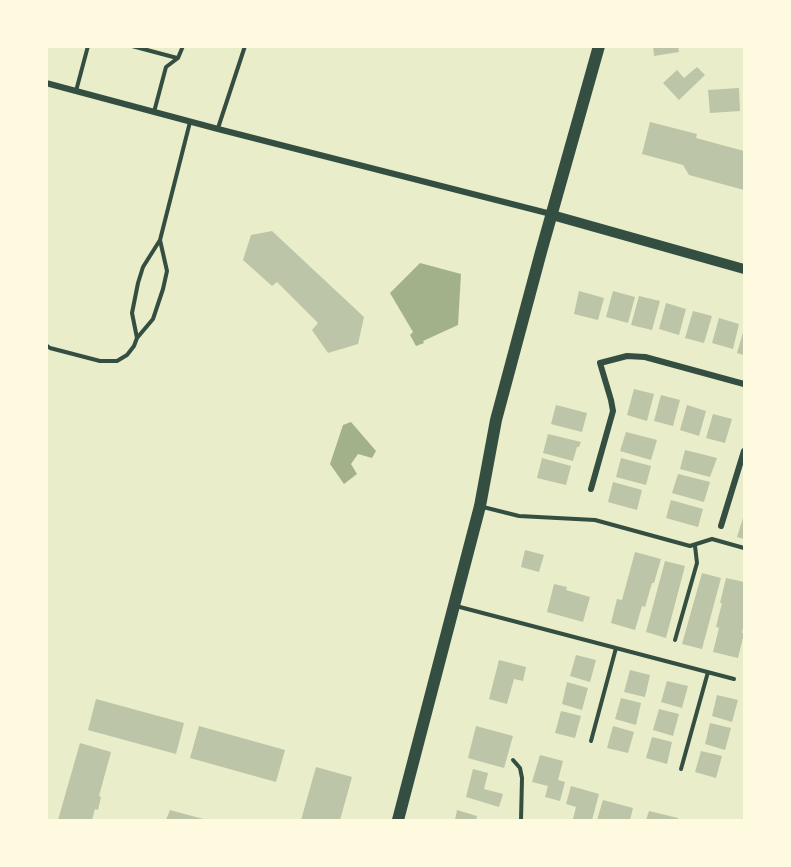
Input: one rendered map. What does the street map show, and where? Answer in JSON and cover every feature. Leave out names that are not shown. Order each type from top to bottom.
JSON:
[{"type":"main road","points":[[398,820],[480,506],[496,420],[599,46]]},
{"type":"main road","points":[[552,214],[744,269]]},
{"type":"street","points":[[46,83],[552,214]]},
{"type":"street","points":[[591,489],[612,414],[612,400],[600,363],[627,356],[645,357],[744,384]]},
{"type":"street","points":[[722,526],[744,451]]},
{"type":"lane","points":[[76,91],[88,46]]},
{"type":"lane","points":[[132,46],[178,58]]},
{"type":"lane","points":[[154,112],[166,68],[178,58],[183,46]]},
{"type":"lane","points":[[218,129],[245,46]]},
{"type":"lane","points":[[46,345],[100,361],[117,361],[127,355],[134,346],[136,338],[132,313],[138,283],[143,267],[160,240],[190,122]]},
{"type":"lane","points":[[136,338],[153,319],[163,290],[167,271],[160,240]]},
{"type":"lane","points":[[480,506],[519,516],[595,520],[695,546],[712,539],[744,548]]},
{"type":"lane","points":[[675,640],[697,562],[695,546]]},
{"type":"lane","points":[[454,605],[734,679]]},
{"type":"lane","points":[[591,741],[616,648]]},
{"type":"lane","points":[[681,769],[708,672]]},
{"type":"lane","points":[[513,760],[520,768],[522,778],[521,820]]},
{"type":"shaded area","points":[[420,263],[461,274],[458,325],[416,346],[410,335],[413,332],[390,293]]},
{"type":"shaded area","points":[[351,422],[376,451],[372,458],[358,454],[351,464],[357,474],[344,484],[330,464],[343,425]]},
{"type":"building","points":[[653,46],[678,46],[679,52],[654,56]]},
{"type":"building","points":[[697,67],[705,75],[679,100],[663,83],[677,70],[684,78]]},
{"type":"building","points":[[739,88],[740,111],[710,113],[708,90]]},
{"type":"building","points":[[650,122],[697,134],[696,138],[744,151],[744,190],[689,175],[683,165],[642,154]]},
{"type":"building","points":[[272,231],[364,317],[358,344],[328,353],[312,330],[318,323],[277,282],[272,286],[243,260],[251,235]]},
{"type":"building","points":[[579,291],[604,298],[598,320],[574,314]]},
{"type":"building","points":[[613,291],[635,297],[628,323],[606,317]]},
{"type":"building","points":[[639,296],[660,301],[652,330],[631,325]]},
{"type":"building","points":[[666,303],[686,309],[679,335],[659,329]]},
{"type":"building","points":[[693,311],[712,316],[704,343],[685,338]]},
{"type":"building","points":[[719,318],[739,324],[733,349],[712,343]]},
{"type":"building","points":[[744,329],[744,355],[737,353]]},
{"type":"building","points":[[634,389],[654,394],[647,421],[627,415]]},
{"type":"building","points":[[661,395],[680,400],[673,426],[654,421]]},
{"type":"building","points":[[556,405],[587,413],[582,432],[551,424]]},
{"type":"building","points":[[687,405],[706,411],[699,436],[680,430]]},
{"type":"building","points":[[713,414],[732,419],[725,443],[706,438]]},
{"type":"building","points":[[626,432],[657,440],[651,460],[620,451]]},
{"type":"building","points":[[548,434],[581,442],[573,461],[543,453]]},
{"type":"building","points":[[685,450],[717,458],[710,477],[680,469]]},
{"type":"building","points":[[542,458],[571,466],[566,485],[537,478]]},
{"type":"building","points":[[621,458],[651,466],[646,485],[616,477]]},
{"type":"building","points":[[678,474],[710,482],[704,502],[672,493]]},
{"type":"building","points":[[613,482],[642,490],[637,510],[608,502]]},
{"type":"building","points":[[671,500],[703,509],[698,527],[666,518]]},
{"type":"building","points":[[744,519],[744,539],[737,537]]},
{"type":"building","points":[[525,550],[544,555],[539,572],[521,567]]},
{"type":"building","points":[[635,552],[661,559],[635,630],[611,623],[617,599],[622,600]]},
{"type":"building","points":[[665,561],[685,566],[666,638],[646,632]]},
{"type":"building","points":[[702,573],[721,578],[702,649],[682,644]]},
{"type":"building","points":[[726,578],[744,582],[742,633],[744,633],[738,658],[713,652]]},
{"type":"building","points":[[554,584],[590,597],[583,622],[547,612]]},
{"type":"building","points":[[576,655],[596,660],[590,682],[570,676]]},
{"type":"building","points":[[499,660],[526,667],[523,681],[514,679],[507,704],[489,699]]},
{"type":"building","points":[[630,670],[650,675],[645,697],[624,692]]},
{"type":"building","points":[[667,681],[688,686],[682,708],[661,702]]},
{"type":"building","points":[[567,682],[588,688],[582,710],[562,704]]},
{"type":"building","points":[[717,695],[738,700],[732,722],[712,716]]},
{"type":"building","points":[[621,698],[641,703],[636,725],[615,719]]},
{"type":"building","points":[[96,699],[184,723],[176,754],[88,730]]},
{"type":"building","points":[[659,709],[679,714],[673,736],[653,730]]},
{"type":"building","points":[[561,711],[581,716],[575,738],[555,733]]},
{"type":"building","points":[[710,723],[731,728],[725,750],[705,744]]},
{"type":"building","points":[[199,726],[285,750],[276,782],[190,758]]},
{"type":"building","points":[[476,726],[513,736],[504,768],[468,758]]},
{"type":"building","points":[[613,726],[634,732],[628,753],[607,748]]},
{"type":"building","points":[[652,737],[672,742],[667,764],[646,758]]},
{"type":"building","points":[[80,743],[111,752],[99,796],[101,797],[98,810],[95,809],[92,820],[58,820]]},
{"type":"building","points":[[701,751],[722,756],[716,778],[695,772]]},
{"type":"building","points":[[540,755],[563,761],[558,780],[565,782],[560,801],[545,797],[548,786],[532,782]]},
{"type":"building","points":[[316,767],[352,777],[340,820],[301,820]]},
{"type":"building","points":[[473,769],[488,773],[484,789],[503,794],[499,807],[466,797]]},
{"type":"building","points":[[571,786],[599,794],[592,820],[573,819],[576,807],[566,804]]},
{"type":"building","points":[[603,800],[633,808],[630,820],[597,820]]},
{"type":"building","points":[[170,810],[207,820],[166,820]]},
{"type":"building","points":[[457,810],[477,816],[476,820],[455,820]]},
{"type":"building","points":[[649,811],[678,818],[678,820],[646,820]]}]
